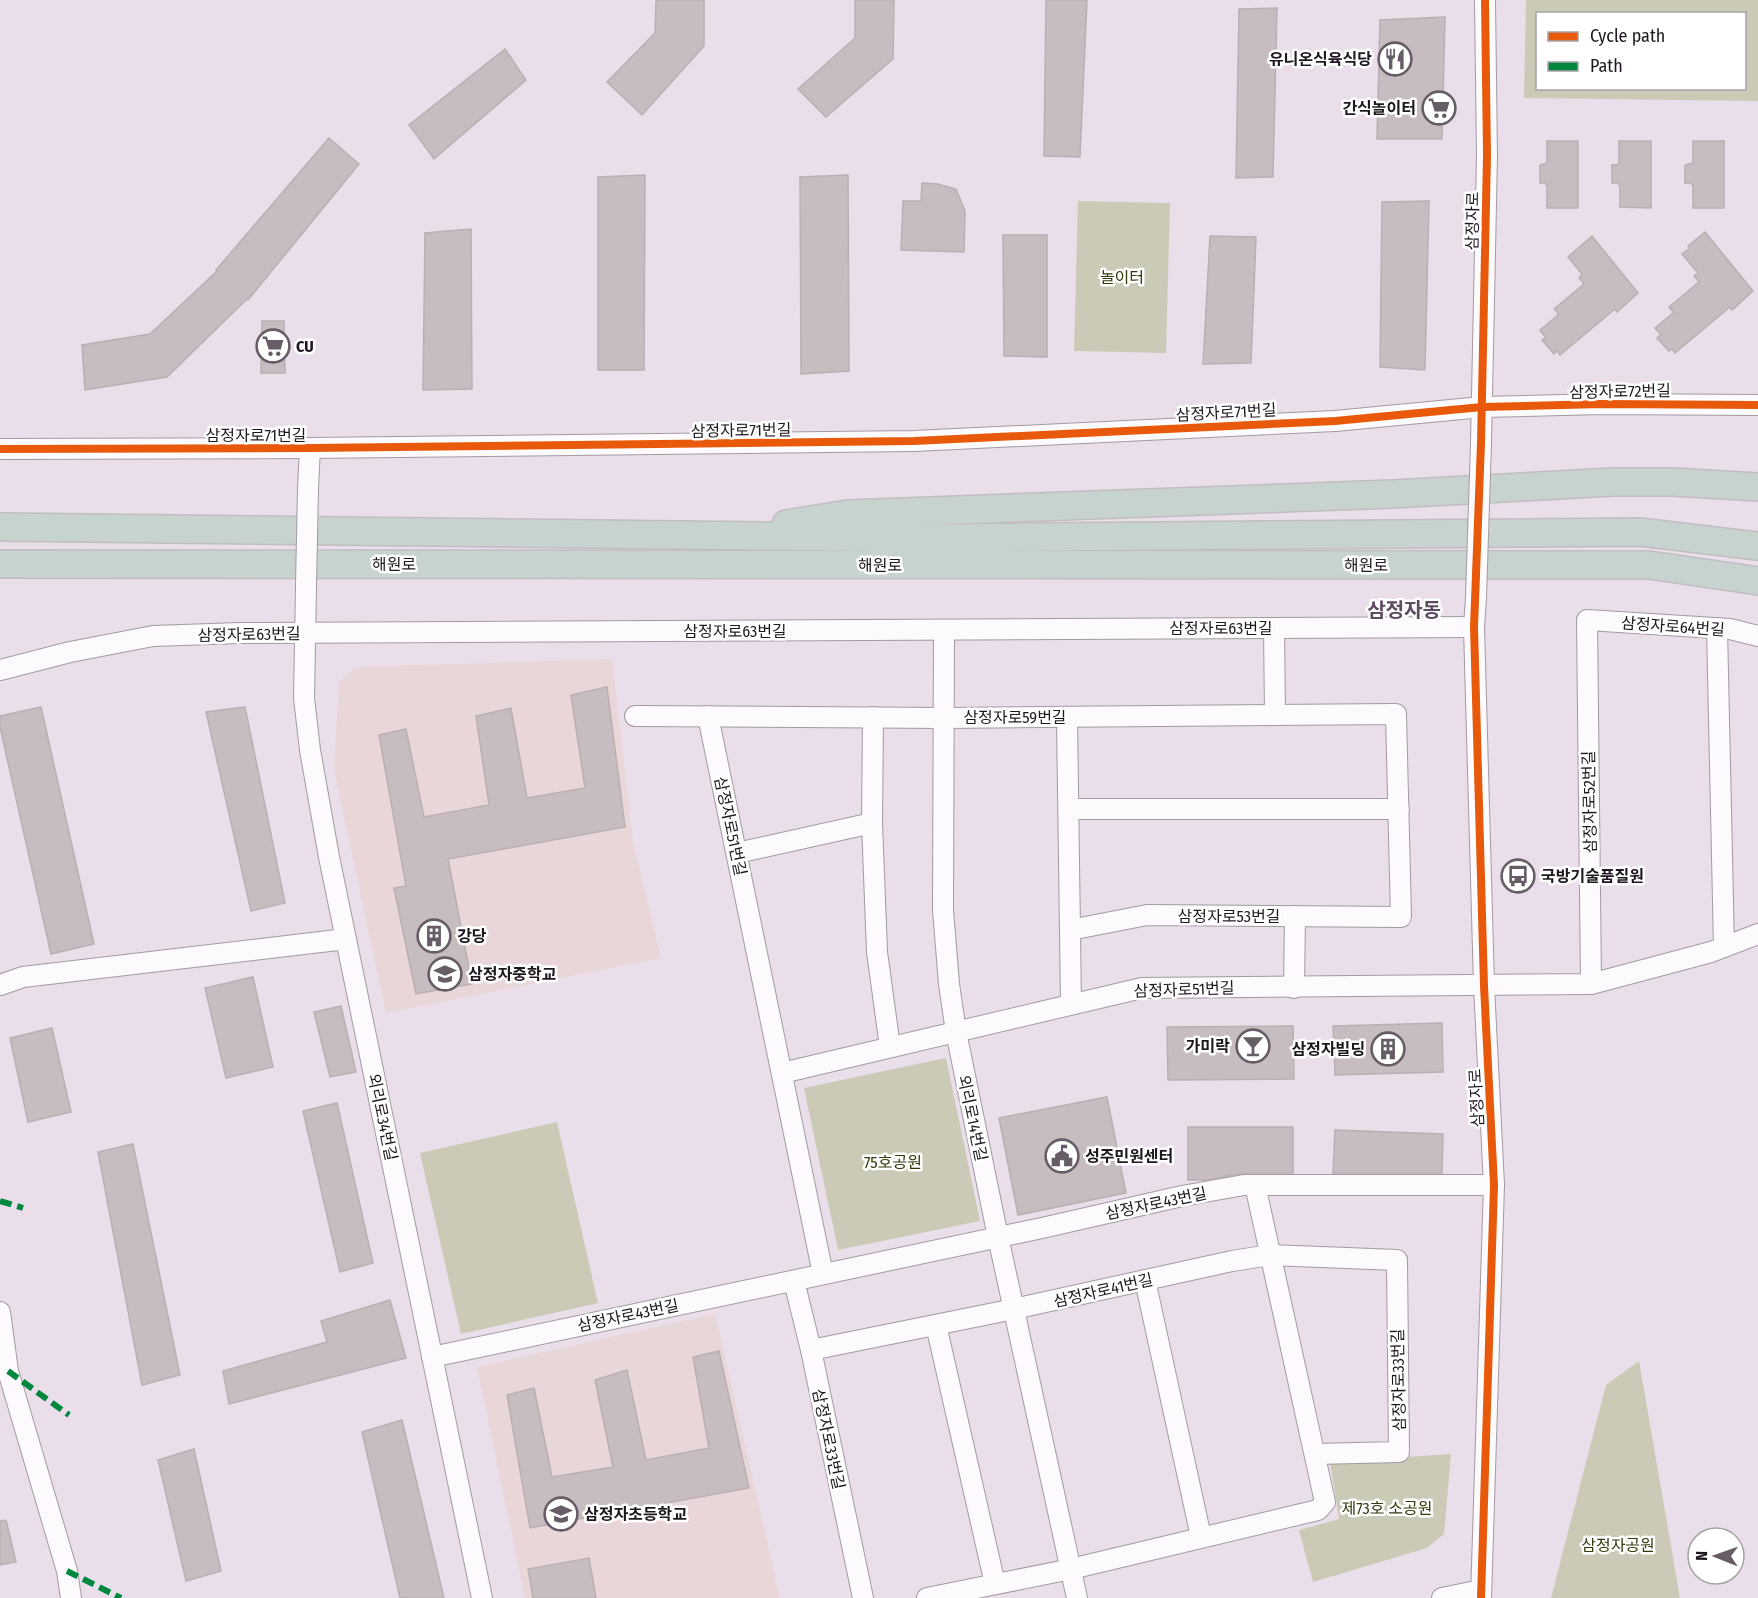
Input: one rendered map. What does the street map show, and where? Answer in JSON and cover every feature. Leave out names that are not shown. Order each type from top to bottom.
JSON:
[{"type":"highway","points":[[712,536],[848,514],[1393,494],[1613,482],[1673,482],[1758,487]]},
{"type":"highway","name":"해원로","points":[[0,527],[928,538],[1640,532],[1758,546]]},
{"type":"highway","name":"해원로","points":[[0,564],[1649,565],[1758,581]]},
{"type":"street","name":"삼정자로","points":[[1481,1594],[1494,1185],[1484,986],[1474,627],[1482,407],[1487,156],[1485,0]]},
{"type":"street","name":"삼정자로72번길","points":[[1482,407],[1612,404],[1758,405]]},
{"type":"street","name":"삼정자로71번길","points":[[0,449],[914,441],[1335,421],[1482,407]]},
{"type":"street","name":"외리로34번길","points":[[310,448],[304,698],[310,750],[346,939],[482,1598]]},
{"type":"street","name":"삼정자로64번길","points":[[1587,620],[1730,629],[1758,636]]},
{"type":"street","name":"삼정자로52번길","points":[[1587,620],[1591,984]]},
{"type":"street","name":"삼정자로63번길","points":[[0,670],[70,652],[153,636],[305,633],[1474,627]]},
{"type":"street","points":[[1274,628],[1275,715]]},
{"type":"street","points":[[1717,628],[1724,947]]},
{"type":"street","name":"외리로14번길","points":[[944,630],[943,910],[949,984],[956,1032],[998,1237],[1077,1598]]},
{"type":"street","name":"삼정자로59번길","points":[[634,716],[944,718],[1396,714]]},
{"type":"street","name":"삼정자로53번길","points":[[1070,930],[1147,915],[1401,917],[1396,714]]},
{"type":"street","name":"삼정자로51번길","points":[[708,716],[782,1074],[1142,988],[1484,986]]},
{"type":"street","points":[[873,717],[872,823],[877,951],[890,1047]]},
{"type":"street","points":[[1067,717],[1071,1004]]},
{"type":"street","points":[[1069,809],[1399,808]]},
{"type":"street","points":[[737,853],[872,823]]},
{"type":"street","points":[[1294,988],[1295,916]]},
{"type":"street","points":[[1484,986],[1591,984],[1724,947],[1758,934]]},
{"type":"street","points":[[0,985],[23,977],[346,939]]},
{"type":"street","points":[[782,1074],[824,1274]]},
{"type":"street","name":"삼정자로43번길","points":[[432,1357],[1182,1196],[1244,1185],[1494,1185]]},
{"type":"street","points":[[927,1598],[1071,1569],[1318,1510],[1325,1502],[1255,1185]]},
{"type":"street","name":"삼정자로41번길","points":[[811,1350],[1014,1310],[1232,1261],[1270,1255],[1397,1260]]},
{"type":"street","name":"삼정자로33번길","points":[[1315,1454],[1399,1452],[1397,1260]]},
{"type":"street","points":[[1145,1280],[1201,1538]]},
{"type":"street","name":"삼정자로33번길","points":[[794,1281],[811,1350],[863,1598]]},
{"type":"street","points":[[0,1312],[8,1371],[67,1571],[71,1598]]},
{"type":"street","points":[[936,1325],[995,1584]]},
{"type":"street","points":[[1442,1598],[1481,1594]]},
{"type":"shaded area","name":"삼정자중학교","points":[[612,659],[633,842],[661,958],[386,1013],[334,770],[339,682],[356,667]]},
{"type":"shaded area","name":"삼정자초등학교","points":[[715,1314],[780,1598],[525,1598],[477,1367]]},
{"type":"green space","points":[[1526,0],[1758,0],[1758,101],[1524,98]]},
{"type":"green space","name":"놀이터","points":[[1078,201],[1170,203],[1166,353],[1074,351]]},
{"type":"green space","name":"75호공원","points":[[946,1058],[980,1221],[838,1250],[804,1088]]},
{"type":"green space","points":[[557,1122],[598,1303],[461,1334],[420,1153]]},
{"type":"green space","name":"삼정자공원","points":[[1639,1361],[1680,1598],[1551,1598],[1606,1385]]},
{"type":"green space","name":"제73호 소공원","points":[[1451,1454],[1444,1534],[1427,1548],[1313,1582],[1299,1530],[1339,1519],[1330,1462]]},
{"type":"building","points":[[656,0],[704,0],[704,46],[642,115],[607,82],[655,33]]},
{"type":"building","points":[[855,0],[894,0],[893,59],[826,117],[798,89],[855,38]]},
{"type":"building","points":[[1046,0],[1087,0],[1080,157],[1044,156]]},
{"type":"building","points":[[1277,8],[1273,177],[1236,178],[1239,9]]},
{"type":"building","points":[[1445,17],[1442,139],[1377,139],[1380,20]]},
{"type":"building","points":[[505,49],[526,80],[434,159],[409,125]]},
{"type":"building","points":[[329,138],[359,164],[248,300],[167,377],[85,390],[82,345],[150,334],[217,271]]},
{"type":"building","points":[[1547,141],[1578,141],[1578,208],[1547,208],[1547,186],[1545,183],[1540,183],[1540,165],[1547,163]]},
{"type":"building","points":[[1619,141],[1651,141],[1651,208],[1620,207],[1620,186],[1618,183],[1612,183],[1612,165],[1619,163]]},
{"type":"building","points":[[1693,141],[1724,141],[1724,208],[1693,208],[1693,186],[1691,183],[1685,183],[1685,165],[1693,163]]},
{"type":"building","points":[[645,175],[644,370],[598,370],[598,177]]},
{"type":"building","points":[[848,175],[849,371],[801,374],[800,177]]},
{"type":"building","points":[[922,183],[956,189],[965,211],[964,252],[901,250],[903,201],[921,201]]},
{"type":"building","points":[[1429,201],[1425,370],[1380,367],[1382,202]]},
{"type":"building","points":[[471,229],[472,389],[423,390],[425,233]]},
{"type":"building","points":[[1705,232],[1753,291],[1732,310],[1730,307],[1675,353],[1672,349],[1669,351],[1657,338],[1661,335],[1655,328],[1672,314],[1669,307],[1699,282],[1694,276],[1698,273],[1682,254]]},
{"type":"building","points":[[1003,235],[1047,235],[1047,357],[1004,356]]},
{"type":"building","points":[[1210,236],[1256,237],[1251,363],[1203,364]]},
{"type":"building","points":[[1592,236],[1638,293],[1617,312],[1615,309],[1560,355],[1557,351],[1554,354],[1542,340],[1546,338],[1540,330],[1557,316],[1558,313],[1554,309],[1584,284],[1579,278],[1582,274],[1568,257]]},
{"type":"building","points":[[262,321],[284,321],[285,373],[261,373]]},
{"type":"building","points":[[607,687],[625,827],[448,859],[472,984],[416,994],[394,888],[406,886],[379,735],[406,729],[424,817],[489,805],[476,716],[511,708],[527,798],[585,788],[571,695]]},
{"type":"building","points":[[41,707],[94,944],[51,954],[0,727],[0,716]]},
{"type":"building","points":[[245,707],[285,903],[251,911],[206,712]]},
{"type":"building","points":[[253,977],[273,1067],[226,1078],[205,988]]},
{"type":"building","points":[[341,1006],[356,1072],[330,1077],[314,1012]]},
{"type":"building","name":"삼정자빌딩","points":[[1442,1023],[1443,1072],[1335,1075],[1333,1026]]},
{"type":"building","points":[[1293,1026],[1294,1079],[1168,1080],[1167,1027]]},
{"type":"building","points":[[52,1028],[71,1112],[28,1122],[10,1038]]},
{"type":"building","name":"성주민원센터","points":[[1107,1097],[1126,1193],[1018,1215],[999,1118]]},
{"type":"building","points":[[337,1103],[373,1263],[340,1272],[303,1111]]},
{"type":"building","points":[[1188,1127],[1293,1127],[1293,1173],[1244,1173],[1206,1180],[1188,1180]]},
{"type":"building","points":[[1335,1130],[1443,1134],[1442,1173],[1333,1173]]},
{"type":"building","points":[[133,1144],[180,1375],[142,1385],[98,1152]]},
{"type":"building","points":[[390,1300],[406,1358],[229,1404],[223,1371],[327,1342],[321,1321]]},
{"type":"building","name":"삼정자초등학교","points":[[719,1351],[749,1488],[530,1528],[507,1395],[534,1388],[552,1477],[613,1467],[595,1380],[627,1370],[646,1460],[709,1448],[693,1357]]},
{"type":"building","points":[[402,1420],[444,1598],[400,1598],[362,1432]]},
{"type":"building","points":[[194,1449],[221,1571],[186,1581],[158,1460]]},
{"type":"building","points":[[6,1520],[16,1562],[0,1565],[0,1521]]},
{"type":"building","points":[[589,1558],[596,1598],[533,1598],[528,1569]]},
{"type":"marked path","points":[[0,1201],[23,1208]]},
{"type":"marked path","points":[[8,1371],[69,1415]]},
{"type":"marked path","points":[[67,1571],[121,1598]]},
{"type":"cycle path","points":[[1481,1598],[1494,1185],[1484,986],[1474,627],[1481,443],[1487,156],[1485,0]]},
{"type":"cycle path","points":[[0,449],[914,441],[1335,421],[1482,407],[1601,404],[1758,405]]},
{"type":"place","name":"유니온식육식당","points":[[1395,59]]},
{"type":"place","name":"간식놀이터","points":[[1439,108]]},
{"type":"place","name":"CU","points":[[273,346]]},
{"type":"place","name":"국방기술품질원","points":[[1518,876]]},
{"type":"place","name":"강당","points":[[434,936]]},
{"type":"place","name":"삼정자중학교","points":[[445,974]]},
{"type":"place","name":"가미락","points":[[1253,1046]]},
{"type":"place","name":"삼정자빌딩","points":[[1388,1049]]},
{"type":"place","name":"성주민원센터","points":[[1062,1156]]},
{"type":"place","name":"삼정자초등학교","points":[[561,1514]]},
{"type":"district","name":"삼정자동","points":[[1404,610]]}]
